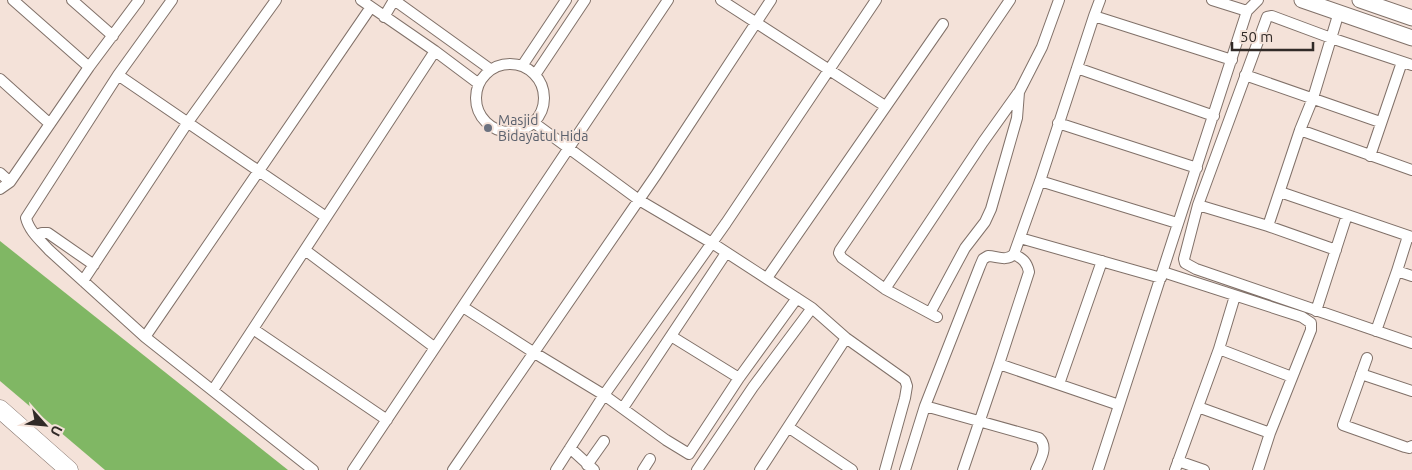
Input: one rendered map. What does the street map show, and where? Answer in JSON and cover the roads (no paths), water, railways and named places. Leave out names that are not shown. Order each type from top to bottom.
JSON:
[{"type":"highway","points":[[0,410],[69,470]]},
{"type":"main road","points":[[1302,0],[1412,38]]},
{"type":"main road","points":[[1360,0],[1412,18]]},
{"type":"street","points":[[13,0],[89,67]]},
{"type":"street","points":[[72,0],[114,36]]},
{"type":"street","points":[[0,189],[10,182],[89,67],[139,0]]},
{"type":"street","points":[[172,0],[118,75],[26,218],[28,224],[49,250],[145,337],[313,470]]},
{"type":"street","points":[[83,281],[188,122],[276,0]]},
{"type":"street","points":[[361,0],[479,84]]},
{"type":"street","points":[[384,17],[394,0],[490,69]]},
{"type":"street","points":[[522,66],[566,0]]},
{"type":"street","points":[[535,75],[585,0]]},
{"type":"street","points":[[353,470],[668,0]]},
{"type":"street","points":[[721,0],[885,106]]},
{"type":"street","points":[[453,470],[639,200],[771,0]]},
{"type":"street","points":[[556,470],[604,395],[615,383],[712,243],[876,0]]},
{"type":"street","points":[[1010,0],[841,246],[839,252],[842,258],[885,288],[934,315],[965,248],[985,222],[991,209],[1018,118],[1019,92]]},
{"type":"street","points":[[905,470],[925,406],[983,259],[988,256],[1007,259],[1014,254],[1100,0]]},
{"type":"street","points":[[1212,0],[1247,5],[1258,0]]},
{"type":"street","points":[[885,288],[1019,92],[1042,48],[1056,1]]},
{"type":"street","points":[[1098,470],[1162,275],[1177,223],[1232,60],[1247,5]]},
{"type":"street","points":[[145,337],[371,7]]},
{"type":"street","points":[[1268,226],[1300,130],[1313,98],[1339,12]]},
{"type":"street","points":[[1094,16],[1232,60]]},
{"type":"street","points":[[1370,156],[1380,122],[1407,63],[1269,16],[1266,19],[1245,75],[1198,206],[1185,254],[1186,263],[1196,269],[1412,343]]},
{"type":"street","points":[[767,278],[943,24]]},
{"type":"street","points":[[213,390],[435,51]]},
{"type":"street","points":[[503,64],[522,66],[535,75],[541,84],[543,99],[539,114],[525,128],[506,132],[496,129],[481,117],[477,108],[476,98],[479,84],[490,69],[503,64]]},
{"type":"street","points":[[1077,68],[1214,116]]},
{"type":"street","points":[[118,75],[326,217]]},
{"type":"street","points":[[1245,75],[1380,122]]},
{"type":"street","points":[[0,79],[50,124]]},
{"type":"street","points":[[533,122],[639,200],[712,243],[812,308],[846,338],[905,380],[907,386],[905,398],[885,470]]},
{"type":"street","points":[[1058,123],[1197,168]]},
{"type":"street","points":[[1300,130],[1412,170]]},
{"type":"street","points":[[0,173],[10,182]]},
{"type":"street","points":[[1040,181],[1177,223]]},
{"type":"street","points":[[1280,192],[1410,236],[1376,331]]},
{"type":"street","points":[[1198,206],[1268,226],[1336,250]]},
{"type":"street","points":[[1316,311],[1347,215]]},
{"type":"street","points":[[36,235],[48,233],[94,265]]},
{"type":"street","points":[[1020,238],[1043,246],[1162,275],[1235,296],[1302,317],[1311,323],[1311,330],[1270,433],[1258,470]]},
{"type":"street","points":[[305,250],[434,347]]},
{"type":"street","points":[[623,408],[726,253]]},
{"type":"street","points":[[963,470],[1029,272],[1028,264],[1024,259],[1014,254]]},
{"type":"street","points":[[1059,384],[1102,261]]},
{"type":"street","points":[[1397,270],[1412,276]]},
{"type":"street","points":[[1204,470],[1176,466],[1219,349],[1235,296]]},
{"type":"street","points":[[463,307],[604,395],[666,440],[690,454],[739,378],[797,298]]},
{"type":"street","points":[[697,470],[753,386],[812,308]]},
{"type":"street","points":[[253,329],[387,420]]},
{"type":"street","points":[[672,336],[739,378]]},
{"type":"street","points":[[760,470],[846,338]]},
{"type":"street","points":[[1219,349],[1292,377]]},
{"type":"street","points":[[1368,358],[1343,425],[1404,447],[1409,448],[1412,446]]},
{"type":"street","points":[[999,364],[1119,405]]},
{"type":"street","points":[[1361,374],[1412,391]]},
{"type":"street","points":[[925,406],[1036,436],[1042,440],[1044,446],[1044,451],[1036,470]]},
{"type":"street","points":[[1198,407],[1270,433]]},
{"type":"street","points":[[788,427],[852,470]]},
{"type":"street","points":[[570,448],[590,468],[604,441]]},
{"type":"street","points":[[643,470],[650,459]]},
{"type":"place","name":"Masjid Bidayatul Hida","points":[[488,128]]}]
